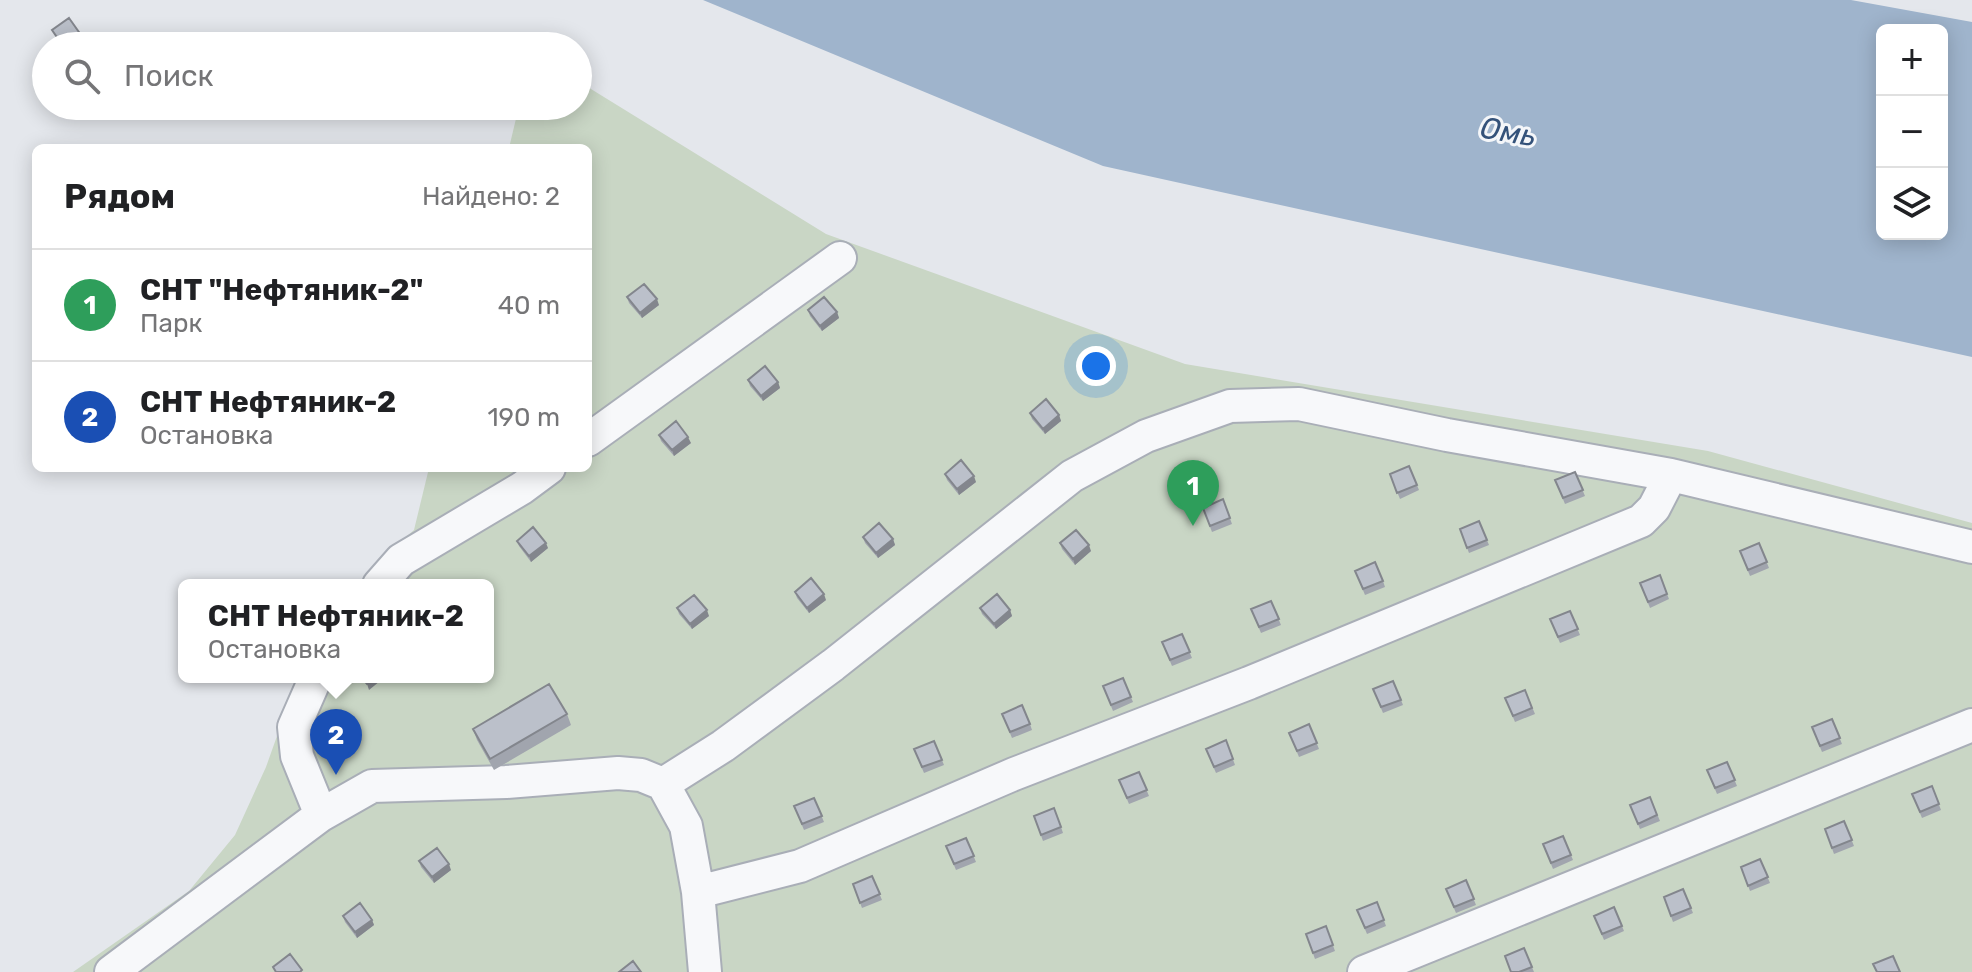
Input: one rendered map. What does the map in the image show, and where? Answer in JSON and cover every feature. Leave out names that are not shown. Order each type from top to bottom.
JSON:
[{"type":"street","points":[[592,437],[840,258]]},
{"type":"street","points":[[663,784],[723,746],[833,665],[1072,476],[1146,436],[1230,406],[1299,404],[1447,435],[1671,475],[1972,547]]},
{"type":"street","points":[[384,579],[401,560],[544,472]]},
{"type":"street","points":[[698,892],[800,866],[1014,774],[1249,683],[1641,521],[1654,508],[1671,475]]},
{"type":"street","points":[[313,683],[294,727],[297,756],[321,815]]},
{"type":"street","points":[[1364,972],[1972,725]]},
{"type":"street","points":[[111,972],[321,815],[372,786],[506,782],[618,773],[641,775],[663,784],[686,826],[698,892],[705,972]]},
{"type":"green space","points":[[592,90],[826,234],[1185,364],[1708,451],[1972,523],[1972,972],[73,972],[189,891],[235,835],[266,767],[298,683],[494,683],[494,579],[366,579],[385,555],[414,530],[428,472],[592,472],[592,144],[510,144],[516,120],[592,120]]},
{"type":"water","name":"Омь","points":[[703,0],[1851,0],[1972,22],[1972,357],[1103,166]]},
{"type":"building","points":[[69,18],[79,32],[53,32],[52,30]]},
{"type":"building","points":[[644,284],[657,299],[640,313],[627,297]]},
{"type":"building","points":[[824,297],[837,312],[820,326],[808,310]]},
{"type":"building","points":[[765,366],[778,382],[761,396],[748,380]]},
{"type":"building","points":[[1046,399],[1059,415],[1043,429],[1030,413]]},
{"type":"building","points":[[676,421],[688,437],[672,450],[659,435]]},
{"type":"building","points":[[961,460],[974,476],[957,489],[945,474]]},
{"type":"building","points":[[1409,466],[1417,485],[1397,493],[1390,474]]},
{"type":"building","points":[[1575,472],[1583,490],[1563,498],[1555,480]]},
{"type":"building","points":[[1223,499],[1230,518],[1210,526],[1203,508]]},
{"type":"building","points":[[1479,521],[1487,540],[1467,548],[1460,529]]},
{"type":"building","points":[[879,523],[893,539],[876,553],[863,537]]},
{"type":"building","points":[[533,527],[546,543],[529,556],[517,541]]},
{"type":"building","points":[[1076,530],[1089,545],[1073,559],[1060,543]]},
{"type":"building","points":[[1759,543],[1767,562],[1748,570],[1740,551]]},
{"type":"building","points":[[1375,562],[1383,581],[1363,589],[1355,571]]},
{"type":"building","points":[[1660,575],[1667,594],[1648,602],[1640,583]]},
{"type":"building","points":[[811,578],[824,594],[807,608],[795,592]]},
{"type":"building","points":[[997,594],[1010,610],[994,624],[980,608]]},
{"type":"building","points":[[694,595],[707,610],[690,624],[677,608]]},
{"type":"building","points":[[1271,601],[1279,619],[1259,627],[1251,609]]},
{"type":"building","points":[[1570,611],[1578,629],[1558,637],[1550,619]]},
{"type":"building","points":[[1182,634],[1190,652],[1170,660],[1162,642]]},
{"type":"building","points":[[1123,678],[1131,697],[1111,705],[1103,686]]},
{"type":"building","points":[[1393,681],[1401,700],[1381,707],[1373,689]]},
{"type":"building","points":[[549,684],[567,714],[490,759],[473,729]]},
{"type":"building","points":[[1525,690],[1532,708],[1513,716],[1505,698]]},
{"type":"building","points":[[1022,705],[1030,724],[1010,732],[1002,714]]},
{"type":"building","points":[[1832,719],[1840,738],[1820,746],[1812,727]]},
{"type":"building","points":[[1309,724],[1317,743],[1297,751],[1289,733]]},
{"type":"building","points":[[1226,740],[1233,759],[1214,767],[1206,749]]},
{"type":"building","points":[[934,741],[942,760],[922,767],[914,749]]},
{"type":"building","points":[[1727,762],[1735,780],[1715,788],[1707,770]]},
{"type":"building","points":[[1139,772],[1147,790],[1127,798],[1119,780]]},
{"type":"building","points":[[1932,786],[1939,804],[1920,812],[1912,794]]},
{"type":"building","points":[[1650,797],[1657,815],[1638,824],[1630,805]]},
{"type":"building","points":[[814,798],[822,816],[802,824],[794,806]]},
{"type":"building","points":[[1054,808],[1061,827],[1041,835],[1034,816]]},
{"type":"building","points":[[1844,821],[1852,840],[1832,848],[1825,829]]},
{"type":"building","points":[[1563,836],[1571,855],[1551,863],[1543,844]]},
{"type":"building","points":[[966,838],[974,856],[954,864],[946,846]]},
{"type":"building","points":[[437,848],[449,864],[432,877],[419,861]]},
{"type":"building","points":[[1760,859],[1768,877],[1748,886],[1741,867]]},
{"type":"building","points":[[872,876],[880,894],[860,903],[853,884]]},
{"type":"building","points":[[1466,880],[1474,899],[1454,907],[1446,889]]},
{"type":"building","points":[[1683,889],[1691,908],[1671,916],[1664,897]]},
{"type":"building","points":[[1377,902],[1384,920],[1365,928],[1357,910]]},
{"type":"building","points":[[360,903],[372,920],[355,932],[343,916]]},
{"type":"building","points":[[1614,907],[1622,926],[1602,934],[1594,916]]},
{"type":"building","points":[[1326,926],[1333,945],[1313,953],[1306,934]]},
{"type":"building","points":[[1524,948],[1532,967],[1511,972],[1505,956]]},
{"type":"building","points":[[290,954],[302,970],[276,972],[273,967]]},
{"type":"building","points":[[1893,956],[1900,972],[1877,972],[1873,964]]},
{"type":"building","points":[[633,961],[641,972],[619,972]]},
{"type":"place","name":"СНТ \"Нефтяник-2\"","points":[[1193,526]]},
{"type":"place","name":"СНТ Нефтяник-2","points":[[336,775]]}]
